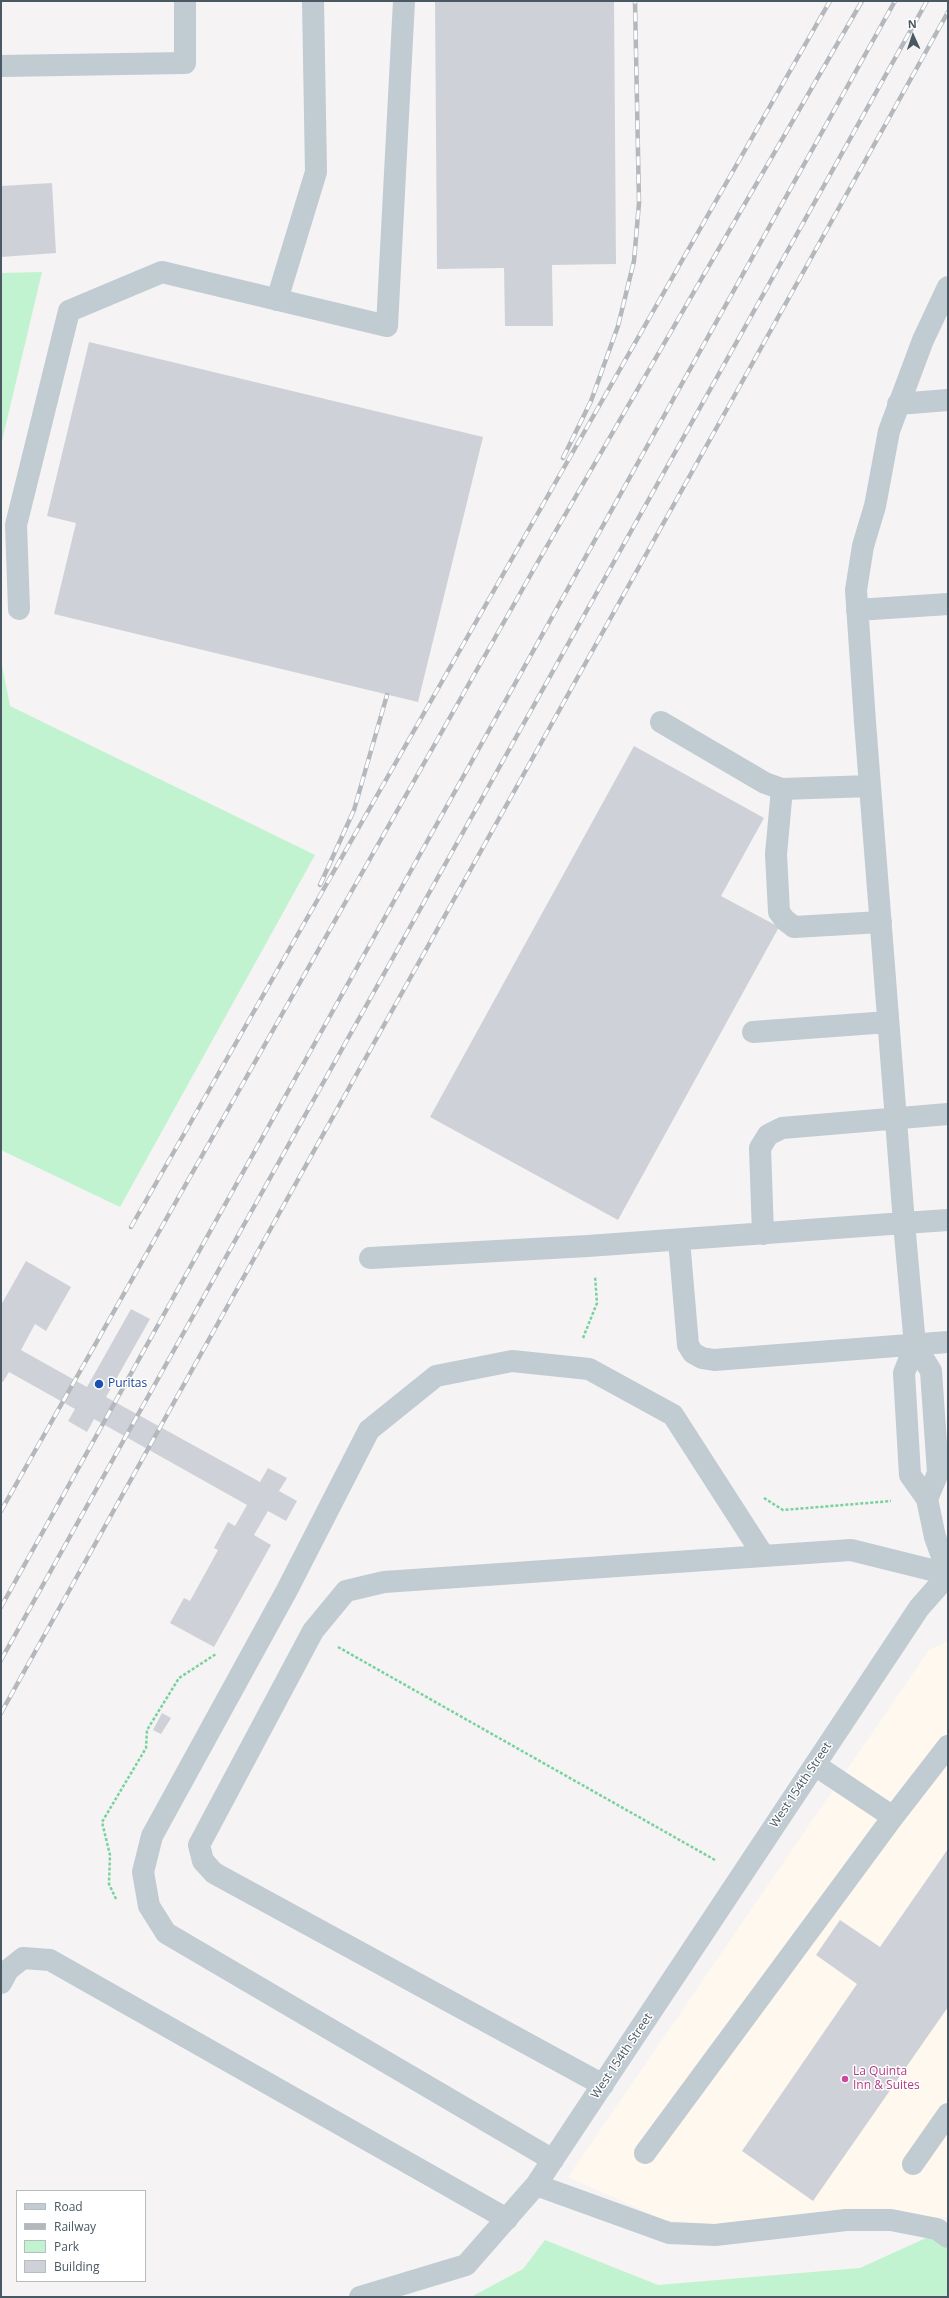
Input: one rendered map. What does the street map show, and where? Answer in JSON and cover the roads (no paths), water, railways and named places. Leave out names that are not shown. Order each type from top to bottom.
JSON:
[{"type":"street","points":[[1,66],[184,63],[185,1]]},
{"type":"street","points":[[277,300],[316,172],[313,1]]},
{"type":"street","points":[[19,609],[16,525],[69,311],[162,272],[387,326],[404,1]]},
{"type":"street","points":[[948,287],[923,340],[889,431],[875,506],[863,546],[856,590],[888,1022],[915,1345],[931,1371],[938,1472],[927,1499],[935,1537],[948,1574]]},
{"type":"street","points":[[898,404],[948,400]]},
{"type":"street","points":[[858,610],[948,604]]},
{"type":"street","points":[[661,722],[765,783],[782,790],[870,786]]},
{"type":"street","points":[[782,790],[776,854],[779,912],[785,920],[794,927],[881,922]]},
{"type":"street","points":[[753,1032],[888,1022]]},
{"type":"street","points":[[763,1234],[760,1148],[768,1135],[782,1128],[948,1114]]},
{"type":"street","points":[[370,1258],[678,1240],[904,1222],[948,1220]]},
{"type":"street","points":[[678,1240],[688,1345],[693,1353],[702,1358],[714,1360],[948,1342]]},
{"type":"street","points":[[553,2160],[166,1933],[149,1906],[143,1872],[152,1836],[287,1590],[369,1430],[436,1376],[512,1362],[590,1369],[673,1415],[764,1555]]},
{"type":"street","points":[[603,2085],[214,1873],[203,1861],[199,1846],[292,1669],[314,1631],[346,1591],[376,1584],[764,1555],[851,1550],[948,1574]]},
{"type":"street","name":"West 154th Street","points":[[360,2297],[466,2265],[536,2185],[919,1608],[948,1574]]},
{"type":"street","points":[[645,2153],[948,1746]]},
{"type":"street","points":[[815,1765],[893,1818]]},
{"type":"street","points":[[1,1983],[8,1970],[23,1958],[50,1960],[507,2219]]},
{"type":"street","points":[[913,2164],[948,2114]]},
{"type":"street","points":[[536,2185],[669,2233],[714,2235],[846,2220],[891,2220],[937,2229],[948,2237]]},
{"type":"railway","points":[[563,458],[591,401],[618,326],[634,261],[639,203],[635,1]]},
{"type":"railway","points":[[131,1227],[830,1]]},
{"type":"railway","points":[[1,1511],[539,560],[862,1]]},
{"type":"railway","points":[[1,1607],[895,1]]},
{"type":"railway","points":[[1,1660],[927,1]]},
{"type":"railway","points":[[1,1713],[948,12]]},
{"type":"railway","points":[[320,885],[354,810],[387,695]]},
{"type":"place","name":"Puritas","points":[[99,1384]]},
{"type":"place","name":"La Quinta Inn & Suites","points":[[845,2079]]}]
